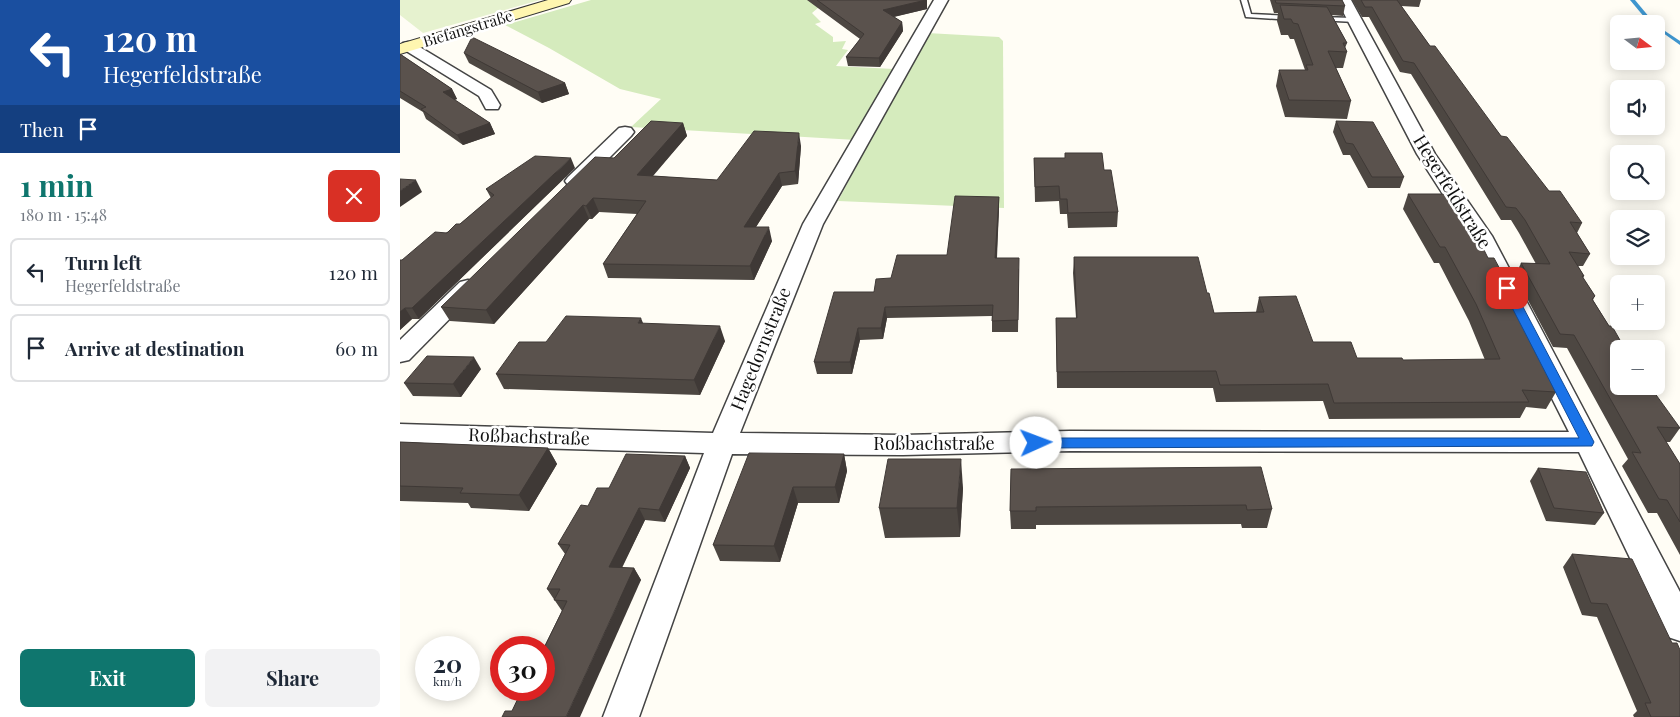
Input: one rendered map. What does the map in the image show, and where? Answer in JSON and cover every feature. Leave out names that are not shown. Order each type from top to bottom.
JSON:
[{"type":"main road","name":"Biefangstraße","points":[[404,48],[564,0]]},
{"type":"street","name":"Hagedornstraße","points":[[620,717],[722,443],[813,224],[941,0]]},
{"type":"street","name":"Hegerfeldstraße","points":[[1344,0],[1426,154],[1481,236],[1588,442],[1680,626]]},
{"type":"street","points":[[404,48],[485,93],[492,105]]},
{"type":"street","points":[[562,194],[625,132]]},
{"type":"street","points":[[400,354],[484,271]]},
{"type":"street","name":"Roßbachstraße","points":[[400,434],[757,444],[1588,442]]},
{"type":"lane","points":[[1244,0],[1248,16],[1297,18]]},
{"type":"lane","points":[[1336,0],[1344,0]]},
{"type":"lane","points":[[1306,18],[1355,20]]},
{"type":"green space","points":[[400,0],[540,0],[423,33],[400,15]]},
{"type":"green space","points":[[591,0],[838,0],[819,7],[812,13],[821,22],[815,24],[833,37],[833,42],[846,41],[842,49],[848,50],[836,66],[894,69],[856,140],[631,127],[661,99],[620,89],[505,25]]},
{"type":"green space","points":[[927,33],[999,37],[1003,41],[1004,208],[838,201]]},
{"type":"building","points":[[817,0],[926,0],[883,10],[902,22],[879,58],[846,57],[864,34]]},
{"type":"building","points":[[1275,0],[1342,0],[1345,6],[1276,3]]},
{"type":"building","points":[[1361,0],[1397,0],[1430,46],[1435,46],[1501,136],[1507,137],[1549,191],[1560,191],[1582,223],[1570,222],[1590,254],[1569,252],[1595,296],[1592,299],[1610,326],[1610,330],[1614,330],[1620,340],[1610,340],[1610,395],[1656,395],[1680,428],[1657,427],[1680,464],[1680,522],[1667,500],[1659,499],[1632,452],[1641,453],[1574,335],[1560,334],[1521,263],[1550,264],[1525,220],[1516,208],[1506,207],[1414,63],[1403,61],[1372,7],[1365,7]]},
{"type":"building","points":[[1280,5],[1327,7],[1347,43],[1343,43],[1347,52],[1328,51],[1351,101],[1289,100],[1279,70],[1308,70],[1306,65],[1313,65],[1298,24],[1293,23],[1291,19],[1284,19]]},
{"type":"building","points":[[472,37],[565,83],[538,92],[464,53]]},
{"type":"building","points":[[400,54],[452,89],[443,92],[490,123],[457,135],[421,109],[426,107],[400,91]]},
{"type":"building","points":[[651,121],[683,123],[637,175],[717,180],[754,131],[799,133],[795,171],[779,173],[744,227],[769,227],[750,266],[603,264],[646,201],[593,198],[586,206],[583,205],[486,310],[441,307],[595,157],[614,158]]},
{"type":"building","points":[[1336,121],[1373,122],[1404,177],[1372,177],[1353,144],[1346,143]]},
{"type":"building","points":[[1065,153],[1102,153],[1104,170],[1111,170],[1118,212],[1068,213],[1067,199],[1060,199],[1059,186],[1035,187],[1034,158],[1065,158]]},
{"type":"building","points":[[535,156],[571,158],[412,308],[405,308],[400,312],[400,260],[435,232],[447,233],[456,224],[460,224],[494,195],[486,189]]},
{"type":"building","points":[[400,179],[416,180],[400,191]]},
{"type":"building","points":[[1408,194],[1444,194],[1463,224],[1471,224],[1488,258],[1494,258],[1532,329],[1524,329],[1556,392],[1522,390],[1529,402],[1334,403],[1328,384],[1220,385],[1216,371],[1057,372],[1056,318],[1077,318],[1074,257],[1198,257],[1214,313],[1264,312],[1259,297],[1296,296],[1313,342],[1351,342],[1357,358],[1402,358],[1403,360],[1500,359],[1476,304],[1445,247],[1440,247]]},
{"type":"building","points":[[955,196],[999,197],[995,258],[1019,258],[1018,320],[992,321],[993,305],[885,307],[881,328],[858,328],[850,362],[814,362],[834,292],[874,292],[876,279],[891,278],[897,255],[947,255]]},
{"type":"building","points":[[566,316],[641,318],[638,323],[720,326],[694,380],[496,374],[519,342],[546,342]]},
{"type":"building","points":[[427,356],[474,357],[453,384],[404,383]]},
{"type":"building","points":[[400,442],[548,448],[519,495],[460,493],[463,488],[400,486]]},
{"type":"building","points":[[749,453],[844,454],[835,487],[793,487],[774,546],[713,545]]},
{"type":"building","points":[[626,454],[685,456],[659,510],[639,508],[609,567],[634,568],[566,717],[502,717],[505,711],[512,711],[517,701],[555,701],[555,636],[550,636],[567,601],[554,600],[560,589],[547,589],[570,545],[558,544],[581,505],[588,506],[597,488],[609,488]]},
{"type":"building","points":[[888,459],[961,459],[957,508],[879,508]]},
{"type":"building","points":[[1261,467],[1272,509],[1247,510],[1246,505],[1036,507],[1036,511],[1010,511],[1011,469]]},
{"type":"building","points":[[1538,468],[1586,472],[1604,513],[1554,508]]},
{"type":"building","points":[[1572,554],[1632,559],[1672,643],[1677,643],[1680,650],[1680,717],[1651,717],[1645,703],[1651,703],[1607,604],[1591,603]]},
{"type":"waterway","points":[[1632,0],[1645,15]]},
{"type":"waterway","points":[[1665,32],[1680,43]]},
{"type":"route","points":[[1036,443],[1588,442],[1507,288]]}]
